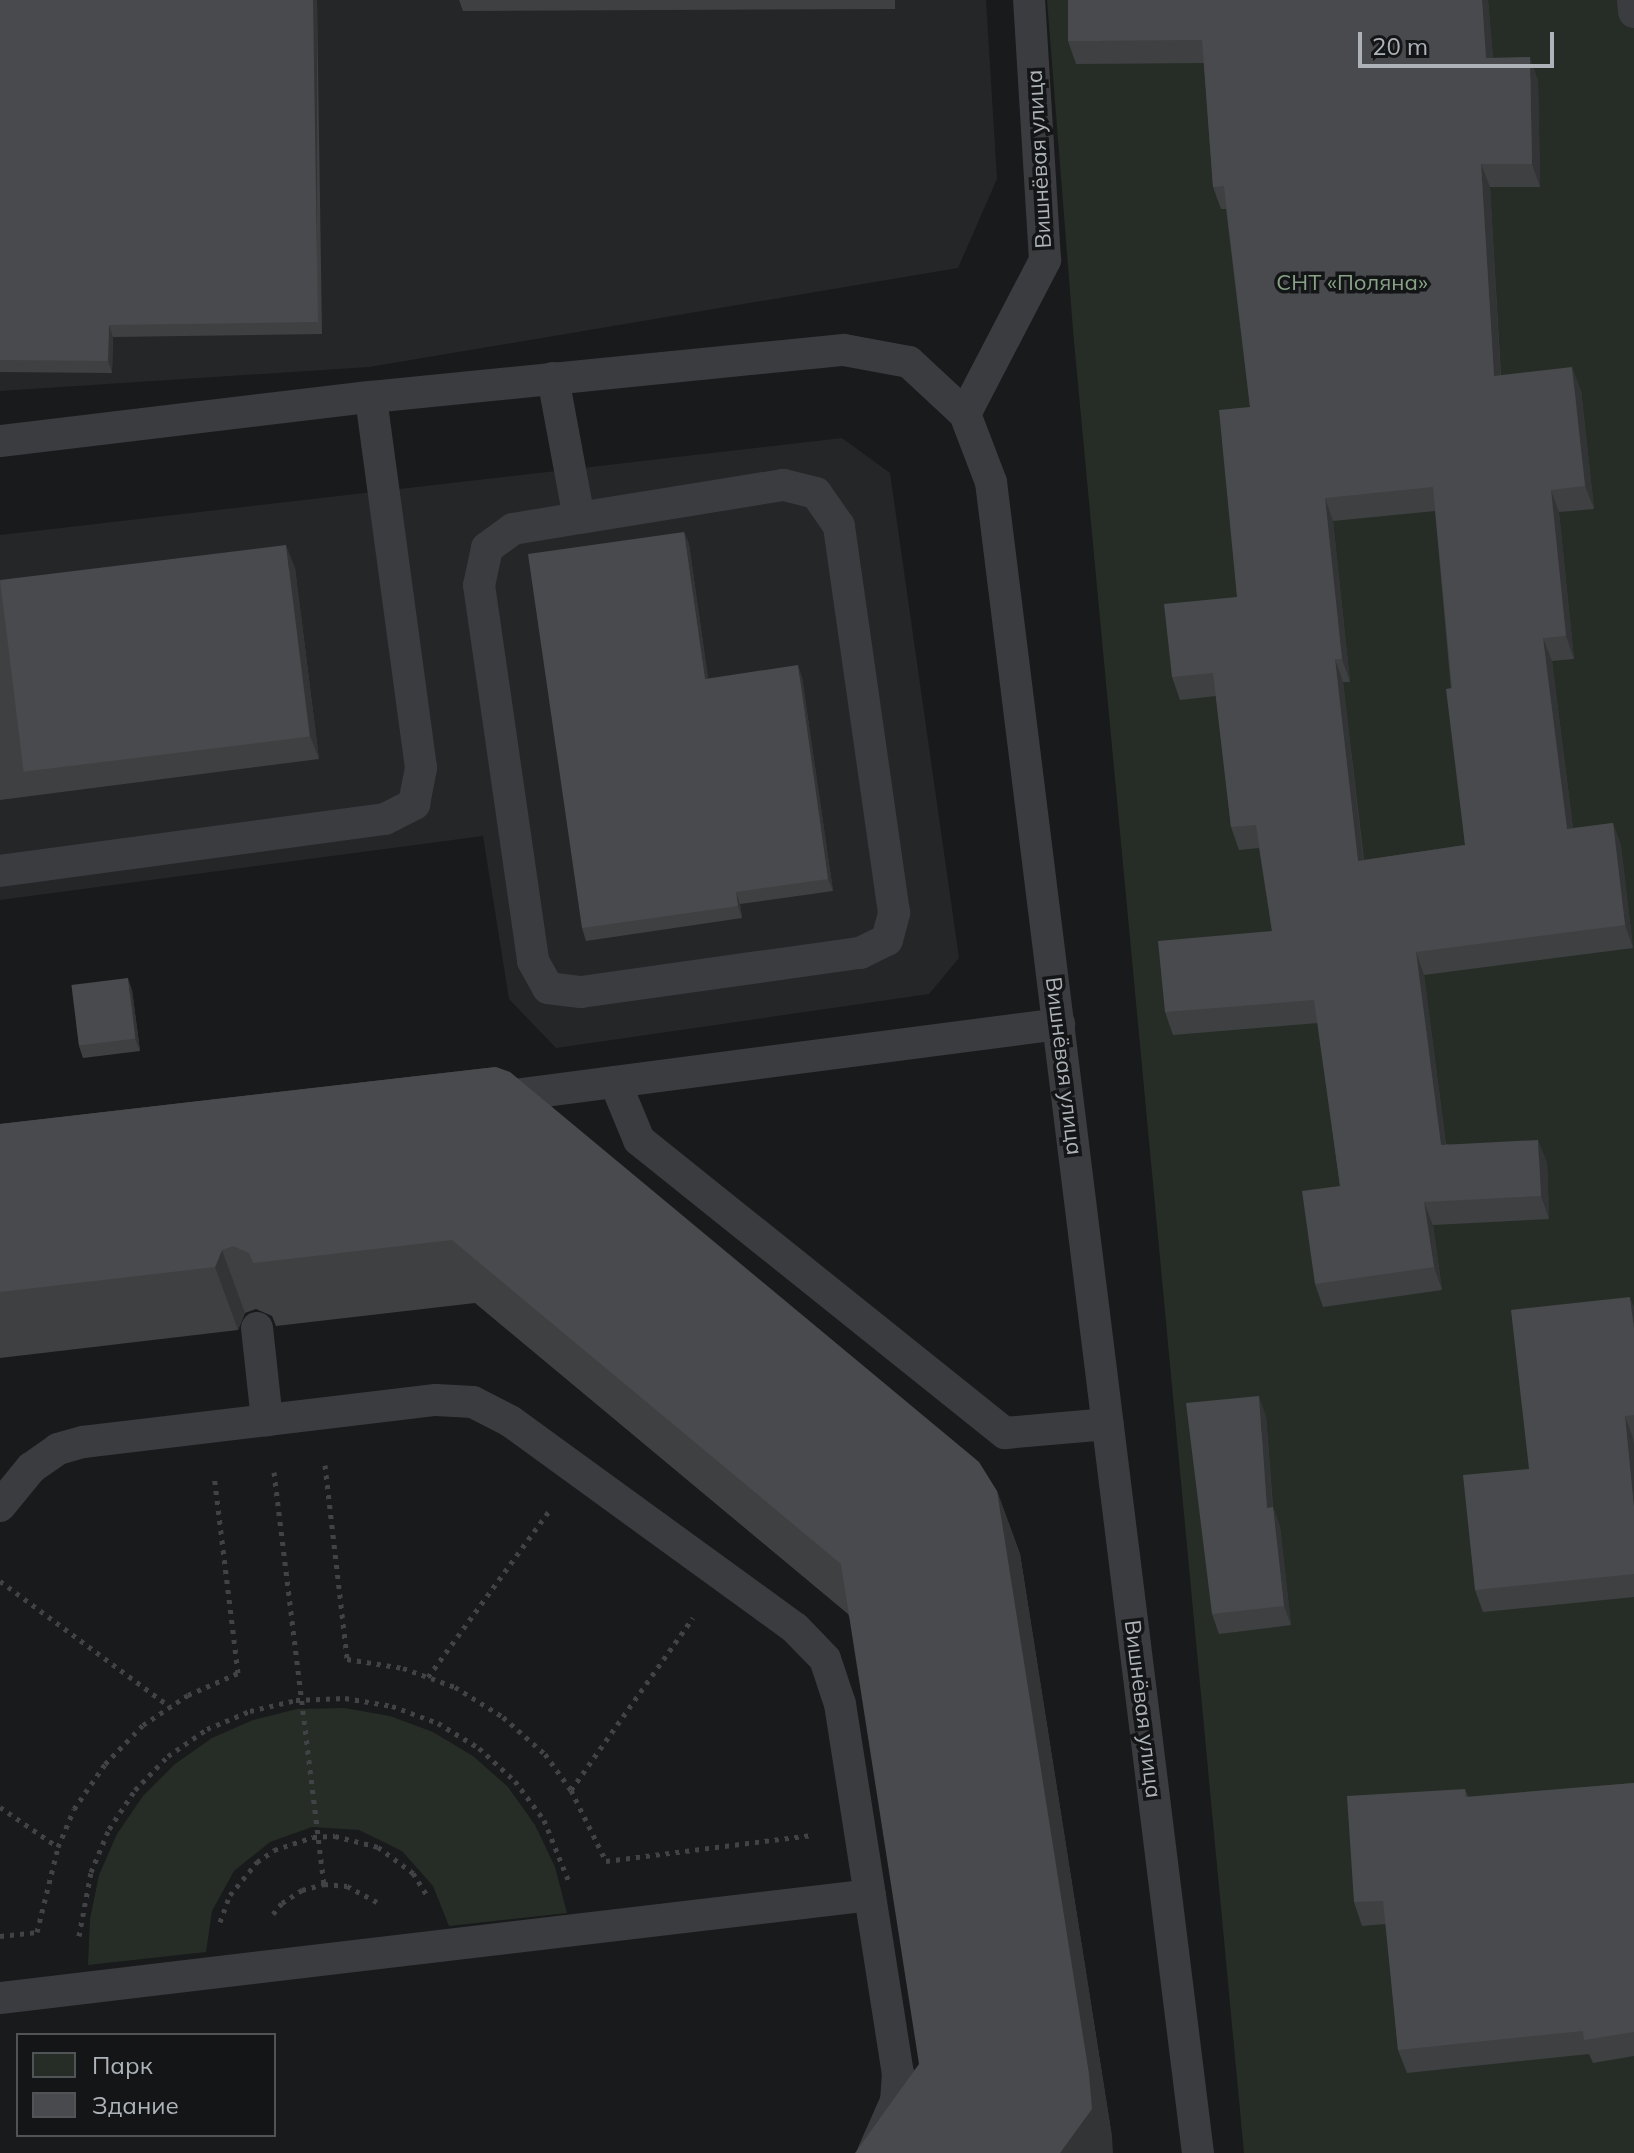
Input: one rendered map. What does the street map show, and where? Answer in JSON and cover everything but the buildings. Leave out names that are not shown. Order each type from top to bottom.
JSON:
[{"type":"lane","name":"Вишнёвая улица","points":[[1029,0],[1045,260],[965,414],[991,482],[1198,2153]]},
{"type":"lane","points":[[1633,0],[1634,12]]},
{"type":"lane","points":[[0,441],[371,397],[844,350],[909,362],[965,414]]},
{"type":"lane","points":[[553,378],[579,518]]},
{"type":"lane","points":[[0,871],[385,819],[414,804],[421,768],[371,397]]},
{"type":"lane","points":[[783,485],[816,493],[839,526],[894,913],[887,940],[860,953],[581,992],[548,988],[533,961],[479,585],[487,548],[513,529],[579,518],[783,485]]},
{"type":"lane","points":[[462,1102],[1059,1024]]},
{"type":"lane","points":[[615,1082],[639,1140],[1005,1433],[1108,1424]]},
{"type":"lane","points":[[257,1328],[267,1420]]},
{"type":"lane","points":[[0,1506],[31,1468],[58,1449],[209,1427],[436,1400],[473,1402],[510,1421],[795,1628],[825,1659],[840,1704],[898,2073],[896,2101],[873,2153]]},
{"type":"lane","points":[[0,1998],[870,1895]]},
{"type":"path","points":[[319,1414],[347,1659],[403,1668],[455,1687],[503,1717],[545,1754],[571,1790],[606,1861],[860,1829]]},
{"type":"path","points":[[267,1420],[324,1884]]},
{"type":"path","points":[[0,1936],[37,1932],[58,1847],[74,1809],[105,1764],[143,1725],[188,1695],[238,1673],[209,1427]]},
{"type":"path","points":[[428,1677],[579,1472]]},
{"type":"path","points":[[571,1790],[723,1577]]},
{"type":"path","points":[[0,1581],[170,1707]]},
{"type":"path","points":[[78,1989],[80,1918],[91,1872],[109,1829],[135,1790],[168,1756],[207,1729],[250,1711],[302,1699],[345,1698],[392,1706],[438,1723],[479,1748],[515,1781],[544,1820],[564,1864],[581,1929]]},
{"type":"path","points":[[0,1807],[58,1847]]},
{"type":"path","points":[[216,1973],[222,1915],[241,1877],[274,1850],[319,1837],[357,1840],[378,1847],[404,1866],[425,1891],[443,1945]]},
{"type":"shaded area","points":[[0,0],[986,0],[997,179],[958,268],[369,367],[0,391]]},
{"type":"shaded area","points":[[842,438],[890,473],[959,958],[929,994],[556,1048],[509,999],[483,836],[0,900],[0,535]]},
{"type":"green space","name":"СНТ «Поляна»","points":[[1047,0],[1634,0],[1634,2153],[1244,2153],[1074,342]]},
{"type":"green space","points":[[344,1708],[390,1716],[433,1732],[473,1756],[508,1787],[535,1825],[555,1867],[567,1913],[449,1926],[433,1886],[402,1851],[359,1830],[312,1827],[270,1842],[234,1871],[212,1911],[206,1952],[88,1965],[90,1919],[99,1875],[117,1834],[143,1796],[175,1764],[212,1738],[253,1720],[297,1709]]}]
